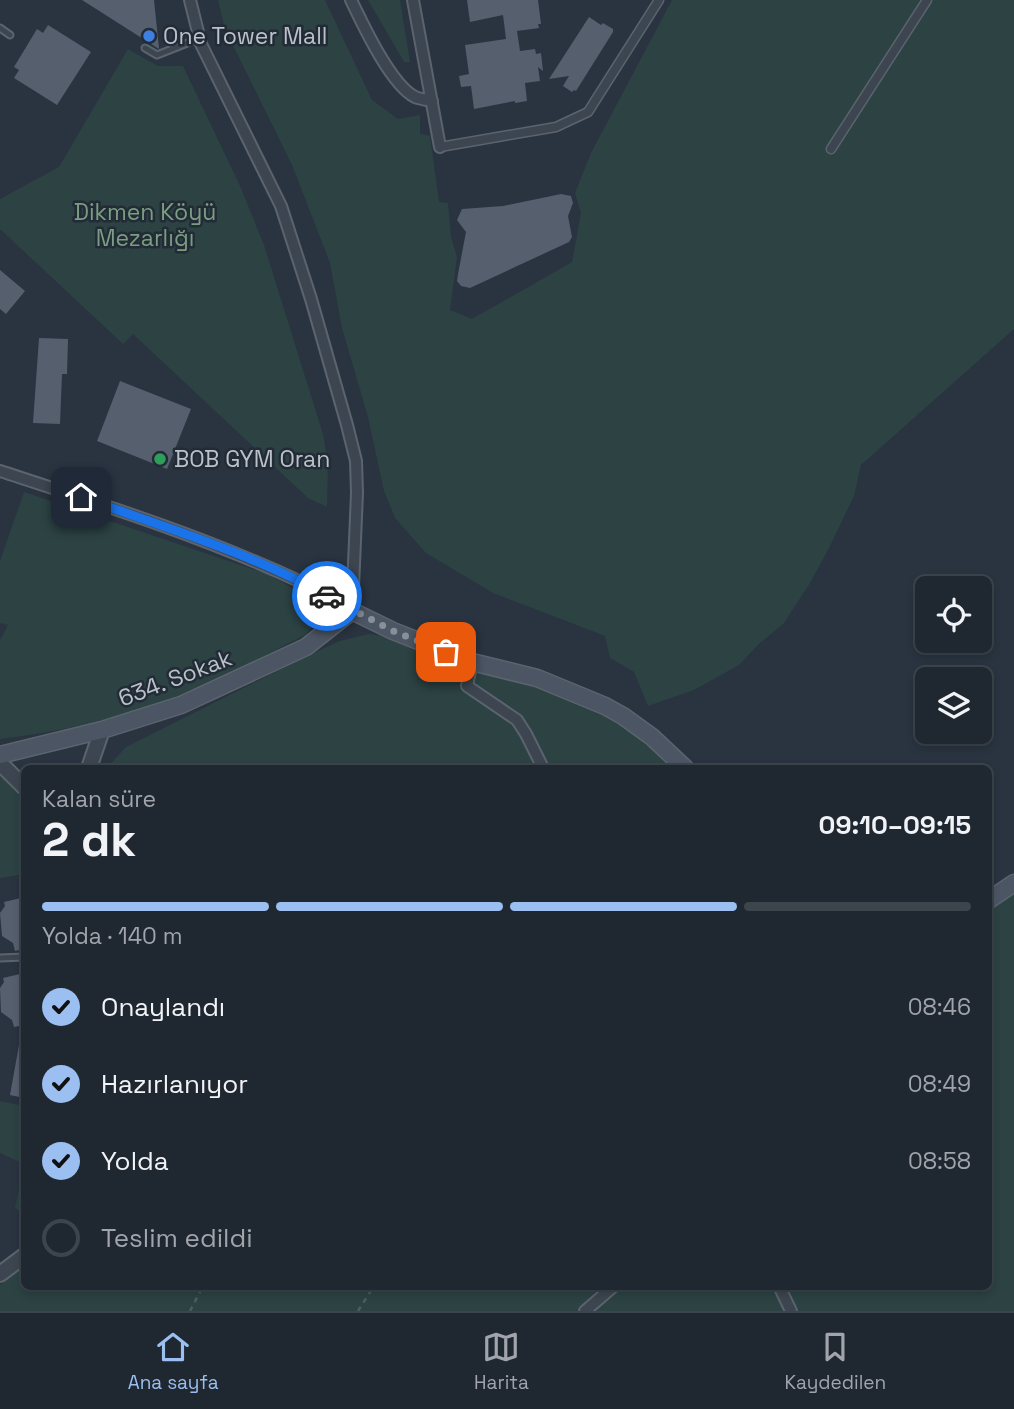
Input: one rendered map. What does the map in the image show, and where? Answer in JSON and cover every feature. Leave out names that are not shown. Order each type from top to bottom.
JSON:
[{"type":"main road","points":[[352,611],[393,631],[472,662],[537,678],[577,694],[623,716],[652,737],[682,765]]},
{"type":"main road","name":"634. Sokak","points":[[0,755],[102,730],[181,705],[306,647],[352,611]]},
{"type":"main road","points":[[992,898],[1014,883]]},
{"type":"street","points":[[0,471],[55,488],[236,554],[304,583],[352,611],[357,493],[355,461],[346,425],[311,299],[281,206],[200,38],[190,0]]},
{"type":"street","points":[[351,0],[372,42],[406,90],[416,97],[432,101]]},
{"type":"street","points":[[413,0],[440,146],[556,127],[588,112],[659,0]]},
{"type":"street","points":[[831,149],[928,0]]},
{"type":"street","points":[[472,662],[467,686],[517,720],[542,765]]},
{"type":"street","points":[[90,765],[102,730]]},
{"type":"street","points":[[0,763],[21,784]]},
{"type":"street","points":[[0,1274],[21,1258]]},
{"type":"street","points":[[585,1311],[609,1290]]},
{"type":"street","points":[[781,1290],[791,1311]]},
{"type":"lane","points":[[0,28],[10,35]]},
{"type":"lane","points":[[145,48],[157,55],[200,38]]},
{"type":"lane","points":[[0,958],[21,957]]},
{"type":"path","points":[[190,1311],[201,1290]]},
{"type":"path","points":[[358,1311],[370,1290]]},
{"type":"green space","points":[[218,0],[325,0],[372,100],[398,119],[420,115],[420,134],[430,136],[439,202],[448,203],[451,237],[457,257],[450,310],[472,319],[572,262],[581,213],[575,193],[591,153],[672,0],[1014,0],[1014,329],[861,465],[854,496],[829,548],[784,623],[739,665],[694,690],[648,706],[634,672],[610,658],[605,636],[493,593],[426,553],[395,518],[384,491],[368,417],[342,328],[330,263],[292,165],[225,29]]},
{"type":"green space","points":[[368,0],[400,0],[410,62],[404,62]]},
{"type":"green space","name":"Dikmen Köyü Mezarlığı","points":[[128,49],[158,66],[183,66],[241,188],[264,245],[323,434],[328,464],[327,507],[308,498],[133,334],[123,344],[0,229],[0,199],[59,167]]},
{"type":"green space","points":[[24,492],[267,574],[305,598],[320,617],[306,634],[177,697],[90,723],[0,739],[0,640],[8,625],[0,623],[0,561]]},
{"type":"green space","points":[[369,634],[395,638],[474,671],[539,688],[580,703],[626,725],[654,747],[670,765],[110,765],[126,747],[340,641]]},
{"type":"green space","points":[[0,763],[21,784],[21,874],[0,878]]},
{"type":"green space","points":[[1014,884],[1014,1311],[0,1311],[0,1285],[21,1269],[21,1290],[992,1290],[992,899]]},
{"type":"green space","points":[[0,1101],[21,1105],[21,1163],[0,1153]]},
{"type":"green space","points":[[21,1179],[21,1212],[15,1208]]},
{"type":"building","name":"One Tower Mall","points":[[82,0],[154,0],[159,49]]},
{"type":"building","points":[[467,0],[538,0],[541,24],[538,24],[539,28],[517,31],[520,51],[535,49],[536,54],[541,53],[543,71],[538,67],[540,81],[525,83],[527,101],[474,109],[471,86],[461,87],[459,76],[469,74],[465,45],[506,39],[503,15],[470,22]]},
{"type":"building","points":[[589,17],[613,29],[613,32],[576,91],[572,92],[563,86],[569,76],[549,79]]},
{"type":"building","points":[[48,25],[91,52],[57,105],[14,78],[19,70],[14,67],[37,29],[43,33]]},
{"type":"building","points":[[561,194],[571,196],[573,203],[568,216],[572,237],[569,242],[470,288],[461,286],[457,281],[466,232],[457,220],[462,209],[503,206]]},
{"type":"building","points":[[0,270],[25,291],[6,314],[0,309]]},
{"type":"building","points":[[39,338],[68,339],[67,374],[62,374],[60,424],[33,423]]},
{"type":"building","points":[[120,381],[191,409],[167,469],[97,441]]},
{"type":"building","points":[[21,898],[21,950],[15,951],[13,943],[2,936],[0,913],[5,906],[4,902]]},
{"type":"building","points":[[20,974],[21,1026],[14,1027],[12,1020],[1,1012],[0,988],[4,982],[3,978]]},
{"type":"building","points":[[19,1045],[21,1045],[21,1097],[10,1095]]},
{"type":"way so far","points":[[327,596],[393,631],[446,652]]},
{"type":"place","name":"One Tower Mall","points":[[149,36]]},
{"type":"place","name":"BOB GYM Oran","points":[[160,459]]},
{"type":"route","points":[[81,497],[255,562],[327,596]]}]
